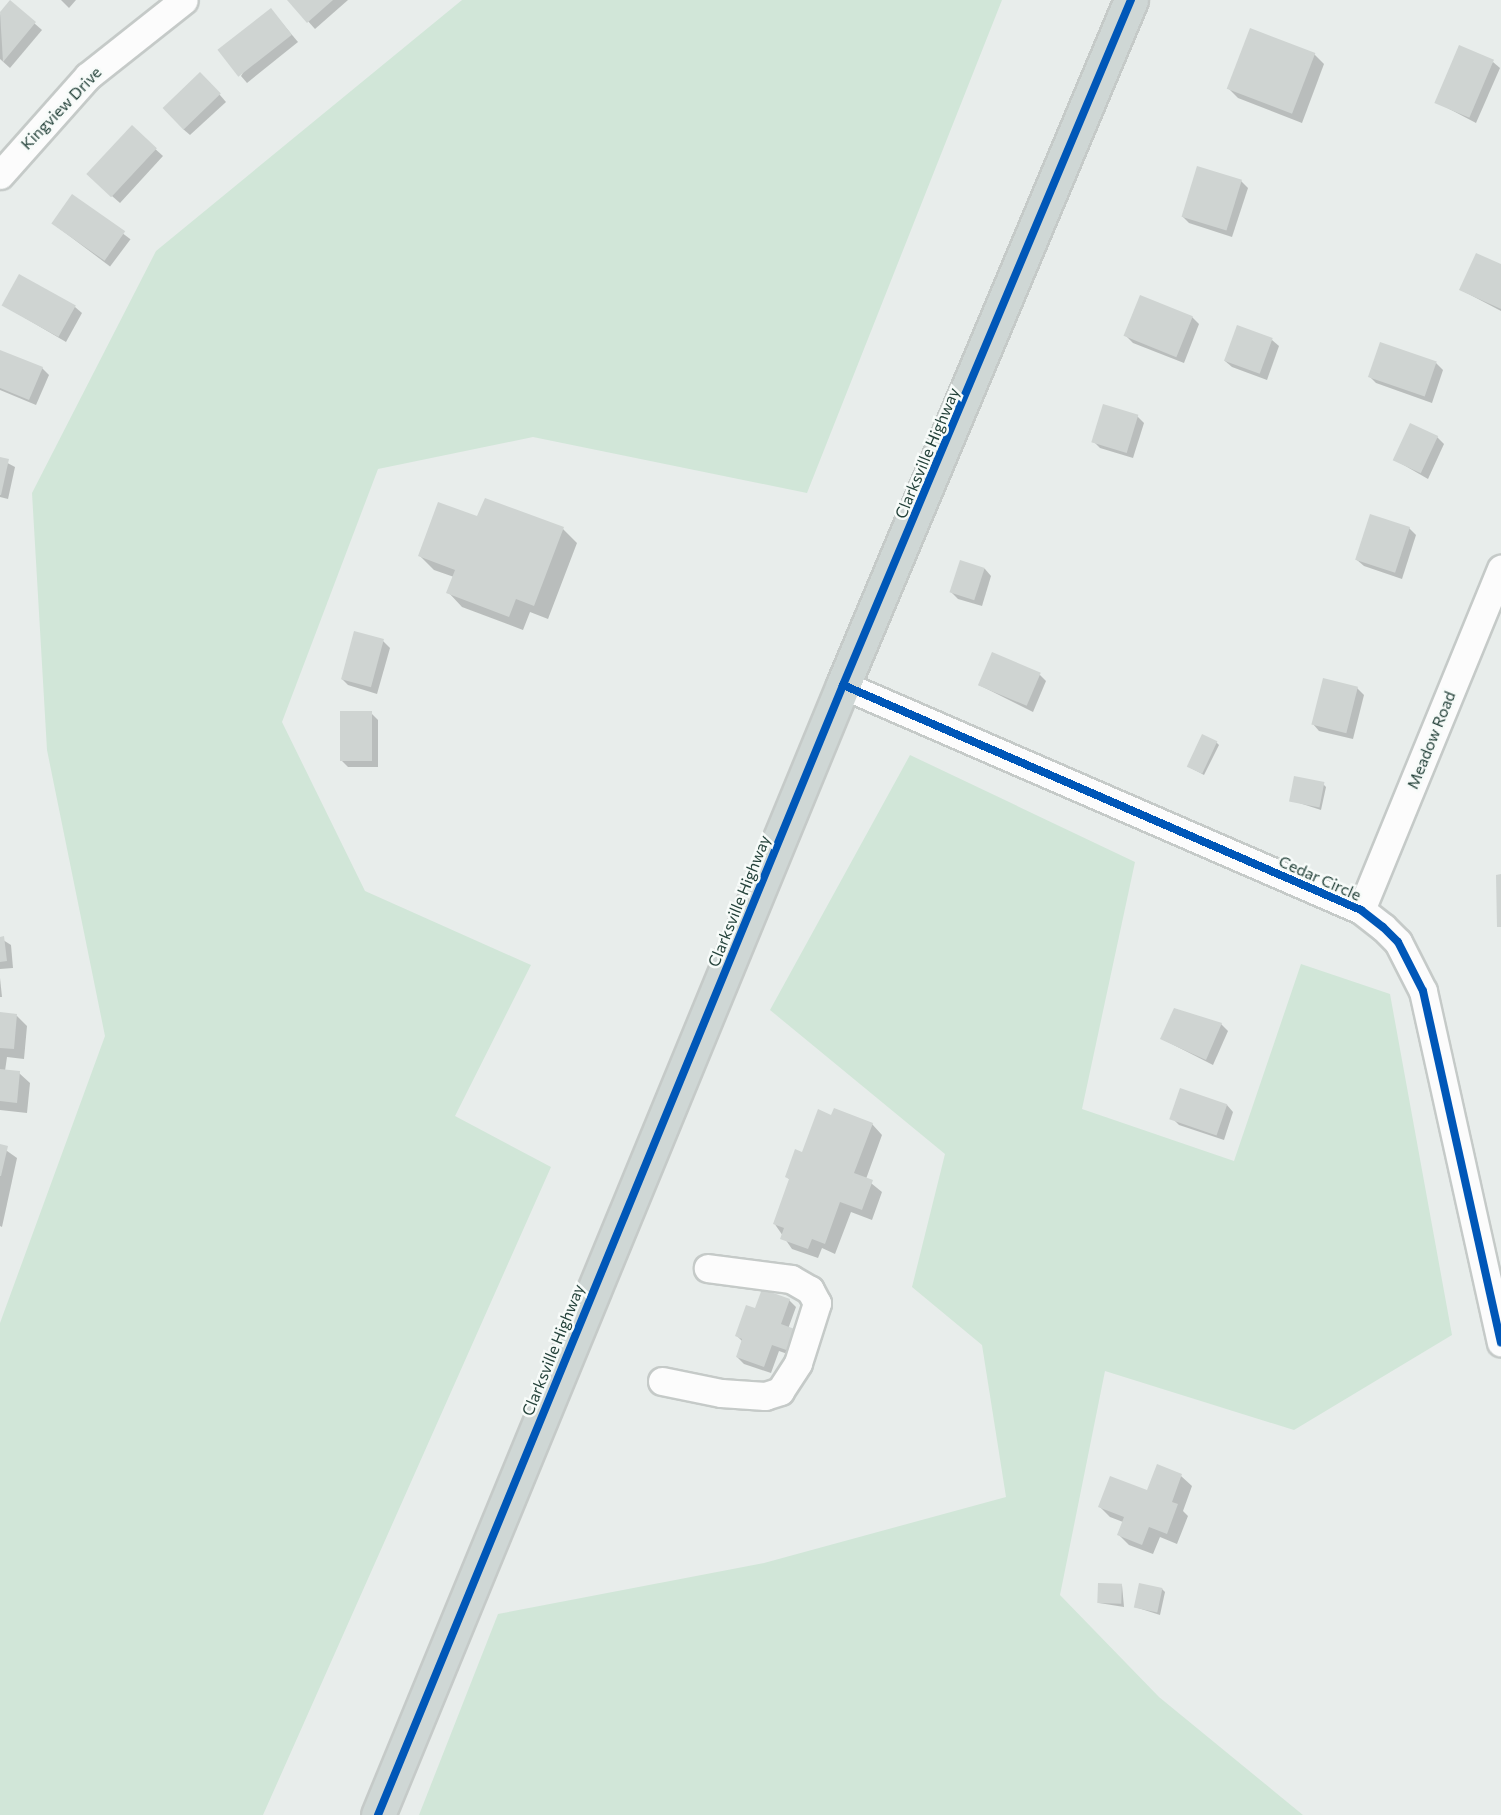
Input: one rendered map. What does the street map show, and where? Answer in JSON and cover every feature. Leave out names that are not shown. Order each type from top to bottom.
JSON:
[{"type":"main road","name":"Clarksville Highway","points":[[378,1815],[843,685],[1131,0]]},
{"type":"street","name":"Kingview Drive","points":[[0,175],[88,76],[184,0]]},
{"type":"street","name":"Meadow Road","points":[[1361,910],[1501,569]]},
{"type":"street","name":"Cedar Circle","points":[[843,685],[1361,910],[1398,942],[1423,990],[1501,1342]]},
{"type":"street","points":[[662,1381],[721,1393],[765,1396],[780,1391],[802,1353],[817,1303],[810,1290],[791,1279],[708,1268]]},
{"type":"green space","points":[[462,0],[1002,0],[807,493],[533,437],[378,469],[282,722],[365,891],[531,965],[455,1116],[551,1167],[263,1815],[0,1815],[0,1323],[105,1036],[47,750],[32,493],[156,251]]},
{"type":"green space","points":[[910,755],[1135,862],[1082,1109],[1234,1161],[1301,964],[1390,994],[1452,1335],[1294,1430],[1105,1371],[1060,1595],[1159,1697],[1303,1815],[419,1815],[498,1614],[764,1563],[1006,1497],[982,1345],[912,1287],[945,1154],[770,1010]]},
{"type":"building","points":[[10,0],[36,22],[3,62],[0,12]]},
{"type":"building","points":[[287,0],[333,0],[307,23]]},
{"type":"building","points":[[271,8],[292,35],[238,77],[217,50]]},
{"type":"building","points":[[1250,28],[1315,53],[1292,114],[1227,89]]},
{"type":"building","points":[[1459,45],[1494,60],[1469,118],[1434,103]]},
{"type":"building","points":[[200,72],[221,94],[183,130],[163,108]]},
{"type":"building","points":[[132,125],[157,148],[111,197],[86,174]]},
{"type":"building","points":[[1197,166],[1242,180],[1226,230],[1182,217]]},
{"type":"building","points":[[72,194],[125,231],[105,261],[51,223]]},
{"type":"building","points":[[1476,253],[1501,264],[1501,309],[1459,290]]},
{"type":"building","points":[[19,274],[76,306],[58,337],[2,305]]},
{"type":"building","points":[[1140,295],[1193,316],[1176,357],[1124,336]]},
{"type":"building","points":[[1237,325],[1273,338],[1260,374],[1224,361]]},
{"type":"building","points":[[1380,342],[1437,362],[1425,397],[1368,377]]},
{"type":"building","points":[[0,350],[43,367],[29,400],[0,388]]},
{"type":"building","points":[[1103,404],[1138,415],[1127,453],[1091,442]]},
{"type":"building","points":[[1410,423],[1438,436],[1421,473],[1393,460]]},
{"type":"building","points":[[0,457],[9,459],[1,495],[0,495]]},
{"type":"building","points":[[485,498],[564,527],[534,606],[516,599],[509,617],[446,593],[455,570],[418,556],[438,502],[477,516]]},
{"type":"building","points":[[1370,514],[1410,527],[1395,573],[1355,560]]},
{"type":"building","points":[[960,560],[985,568],[974,600],[949,592]]},
{"type":"building","points":[[354,631],[384,639],[371,687],[341,679]]},
{"type":"building","points":[[992,652],[1041,673],[1027,706],[978,685]]},
{"type":"building","points":[[1323,678],[1358,687],[1346,733],[1311,725]]},
{"type":"building","points":[[340,711],[372,711],[372,761],[340,761]]},
{"type":"building","points":[[1202,734],[1217,741],[1202,774],[1187,767]]},
{"type":"building","points":[[1294,776],[1324,782],[1319,807],[1289,802]]},
{"type":"building","points":[[1501,874],[1501,927],[1497,927],[1496,875]]},
{"type":"building","points":[[4,936],[7,961],[0,962],[0,937]]},
{"type":"building","points":[[1174,1008],[1222,1023],[1206,1060],[1160,1039]]},
{"type":"building","points":[[0,1012],[17,1014],[14,1049],[0,1048]]},
{"type":"building","points":[[0,1069],[20,1071],[17,1103],[0,1101]]},
{"type":"building","points":[[1180,1088],[1227,1104],[1217,1135],[1169,1119]]},
{"type":"building","points":[[834,1108],[873,1123],[854,1173],[873,1180],[862,1210],[840,1202],[825,1244],[812,1239],[808,1249],[780,1239],[784,1228],[773,1224],[789,1179],[785,1177],[795,1149],[802,1152],[818,1109],[831,1115]]},
{"type":"building","points":[[0,1144],[8,1146],[1,1176],[0,1176]]},
{"type":"building","points":[[762,1289],[790,1299],[781,1324],[800,1331],[792,1352],[772,1345],[764,1367],[736,1357],[742,1339],[735,1336],[746,1305],[755,1308]]},
{"type":"building","points":[[1157,1464],[1182,1474],[1172,1502],[1178,1504],[1167,1534],[1149,1527],[1142,1545],[1117,1535],[1124,1517],[1098,1507],[1110,1476],[1147,1490]]},
{"type":"building","points":[[1098,1583],[1122,1584],[1121,1604],[1097,1603]]},
{"type":"building","points":[[1139,1583],[1162,1588],[1157,1612],[1134,1607]]},
{"type":"cycle path","points":[[378,1815],[843,685],[1131,0]]},
{"type":"cycle path","points":[[843,685],[1361,910],[1383,927],[1398,942],[1423,991],[1501,1342]]}]
